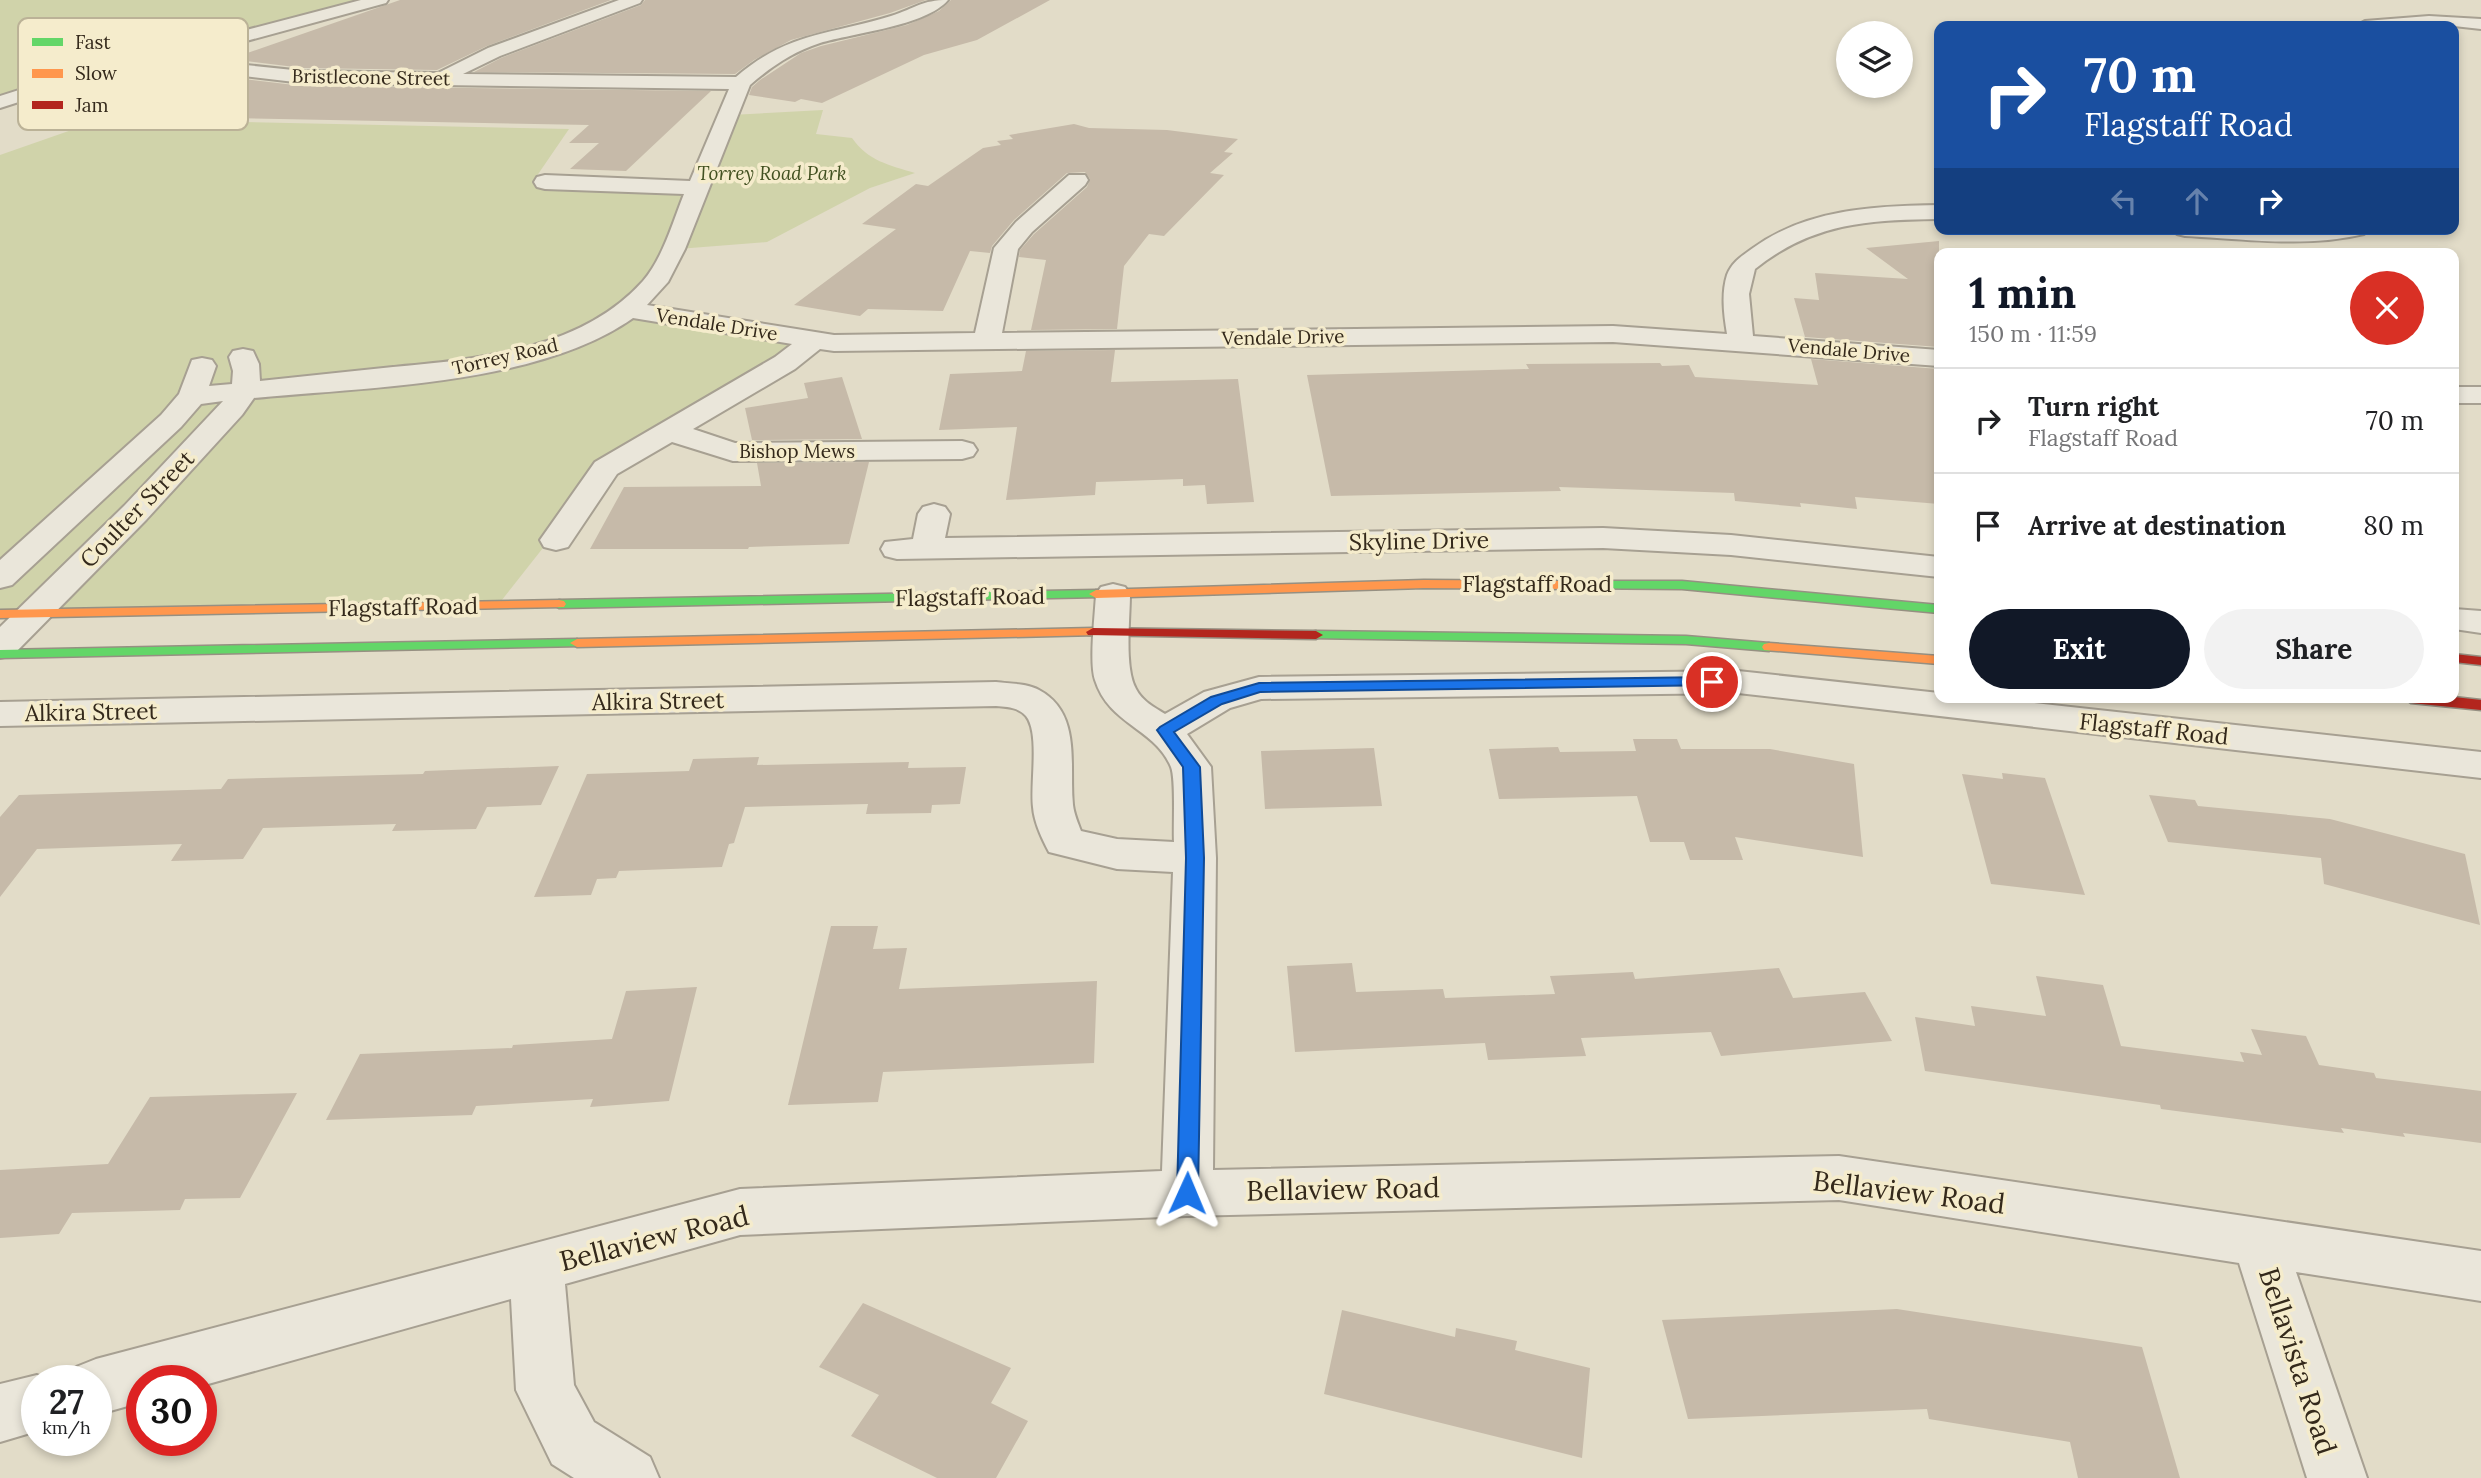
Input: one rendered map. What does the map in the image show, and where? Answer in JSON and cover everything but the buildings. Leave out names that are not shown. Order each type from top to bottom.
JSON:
[{"type":"main road","name":"Flagstaff Road","points":[[0,614],[1113,594],[1424,584],[1682,585],[1934,609]]},
{"type":"main road","name":"Flagstaff Road","points":[[0,654],[1111,632],[1686,640],[1934,660]]},
{"type":"main road","points":[[2459,659],[2481,661]]},
{"type":"main road","points":[[2459,703],[2481,705]]},
{"type":"street","points":[[248,35],[380,0]]},
{"type":"street","points":[[439,79],[494,52],[634,0]]},
{"type":"street","name":"Torrey Road","points":[[192,396],[469,368],[547,350],[602,328],[628,310],[656,282],[673,249],[740,83],[762,62],[789,47],[898,19],[940,0]]},
{"type":"street","points":[[2459,23],[2481,24]]},
{"type":"street","name":"Bristlecone Street","points":[[248,72],[303,77],[740,83]]},
{"type":"street","points":[[0,102],[18,96]]},
{"type":"street","points":[[987,340],[1006,248],[1077,180]]},
{"type":"street","points":[[545,182],[696,188]]},
{"type":"street","points":[[1741,342],[1735,305],[1743,268],[1776,239],[1818,224],[1884,213],[1934,212]]},
{"type":"street","name":"Vendale Drive","points":[[628,310],[834,343],[1613,334],[1934,358]]},
{"type":"street","points":[[556,540],[606,468],[785,363],[814,340]]},
{"type":"street","points":[[243,357],[247,368],[243,392]]},
{"type":"street","name":"Coulter Street","points":[[0,578],[171,421],[192,396],[202,366]]},
{"type":"street","name":"Coulter Street","points":[[0,647],[199,445],[232,409],[243,392]]},
{"type":"street","points":[[2459,396],[2481,395]]},
{"type":"street","name":"Bishop Mews","points":[[671,432],[733,452],[961,450]]},
{"type":"street","points":[[918,482],[926,451]]},
{"type":"street","name":"Skyline Drive","points":[[934,514],[912,549],[1603,538],[1731,545],[1934,566]]},
{"type":"street","points":[[1113,594],[1112,677],[1120,696],[1135,712],[1165,730],[1191,767],[1195,858],[1187,1193]]},
{"type":"street","points":[[2459,619],[2481,621]]},
{"type":"street","name":"Flagstaff Road","points":[[1165,730],[1217,700],[1259,688],[1738,682],[2481,765]]},
{"type":"street","name":"Alkira Street","points":[[0,714],[996,694],[1025,697],[1045,712],[1052,740],[1053,808],[1064,842],[1117,855],[1195,858]]},
{"type":"street","name":"Bellaview Road","points":[[112,1383],[740,1212],[1187,1193],[1839,1178],[2481,1276]]},
{"type":"street","name":"Bellavista Road","points":[[2259,1243],[2337,1478]]},
{"type":"street","points":[[537,1268],[545,1390],[573,1443],[629,1478]]},
{"type":"street","points":[[0,1413],[21,1407]]},
{"type":"green space","points":[[0,0],[381,0],[248,36],[248,18],[18,18],[18,97],[0,102]]},
{"type":"green space","name":"Torrey Road Park","points":[[823,110],[816,134],[852,138],[872,157],[915,173],[870,188],[767,242],[678,249],[731,115]]},
{"type":"green space","points":[[248,122],[569,129],[532,183],[696,188],[673,249],[629,310],[814,340],[606,468],[498,605],[0,614],[0,155],[72,130],[248,130]]},
{"type":"traffic: fast","points":[[1573,585],[1682,585],[1934,609]]},
{"type":"traffic: fast","points":[[559,604],[1096,594]]},
{"type":"traffic: fast","points":[[1316,635],[1686,640],[1769,647]]},
{"type":"traffic: fast","points":[[0,654],[577,643]]},
{"type":"traffic: slow","points":[[1096,594],[1424,584],[1573,585]]},
{"type":"traffic: slow","points":[[0,614],[559,604]]},
{"type":"traffic: slow","points":[[577,643],[1093,632]]},
{"type":"traffic: slow","points":[[1769,647],[1934,660]]},
{"type":"traffic: jam","points":[[1093,632],[1316,635]]},
{"type":"traffic: jam","points":[[2459,659],[2481,661]]},
{"type":"traffic: jam","points":[[2459,703],[2481,705]]},
{"type":"route","points":[[1187,1193],[1195,858],[1191,767],[1165,730],[1217,700],[1259,688],[1712,682]]}]
